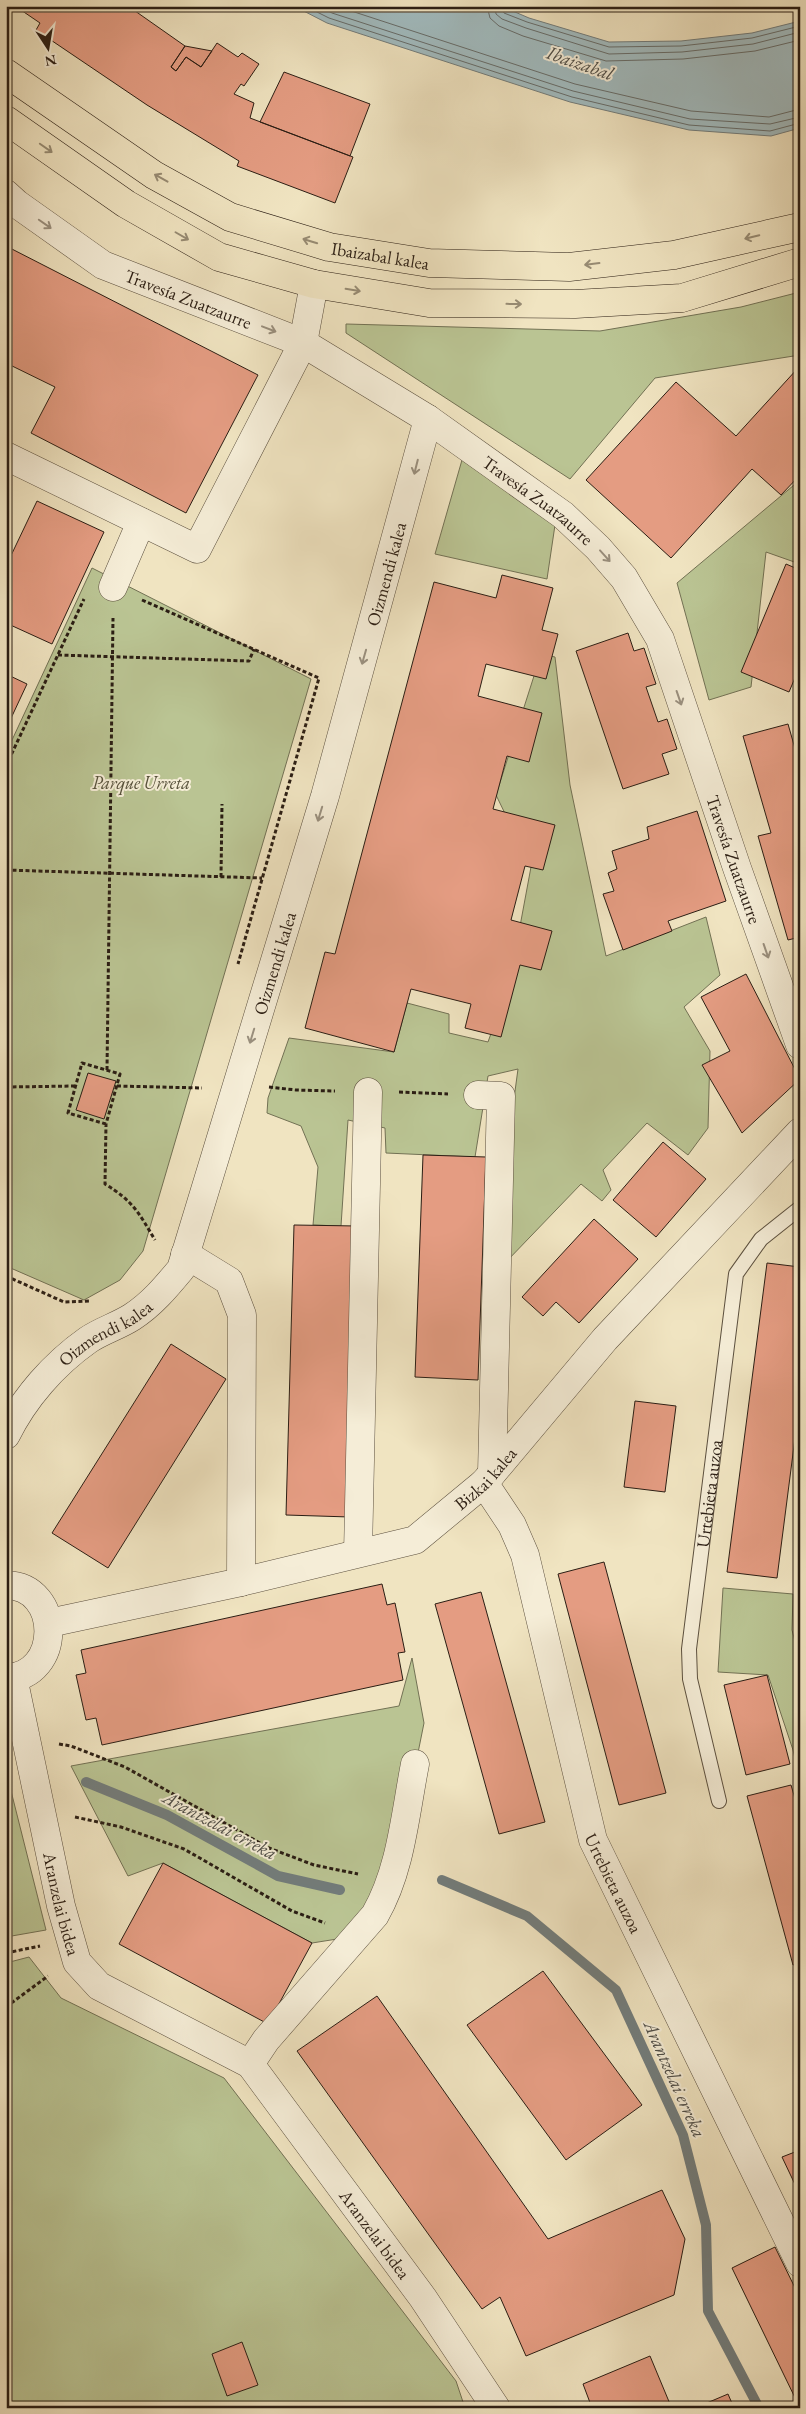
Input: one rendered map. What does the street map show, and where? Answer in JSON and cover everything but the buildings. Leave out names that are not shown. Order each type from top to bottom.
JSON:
[{"type":"highway","name":"Ibaizabal kalea","points":[[6,72],[154,175],[230,217],[328,246],[429,263],[569,267],[674,255],[800,227]]},
{"type":"highway","points":[[6,120],[126,204],[219,257],[314,284],[429,303],[575,304],[682,298],[800,262]]},
{"type":"street","name":"Travesía Zuatzaurre","points":[[6,194],[17,204],[103,265],[303,342],[428,420],[563,515],[598,548],[627,582],[660,639],[737,868],[800,1045]]},
{"type":"street","points":[[6,456],[197,549],[303,342],[314,284]]},
{"type":"street","name":"Oizmendi kalea","points":[[6,1435],[18,1412],[45,1378],[88,1340],[132,1317],[159,1296],[181,1268],[325,796],[428,420]]},
{"type":"street","points":[[113,587],[141,522]]},
{"type":"street","points":[[355,1092],[358,1553]]},
{"type":"street","points":[[478,1095],[501,1096],[488,1478]]},
{"type":"street","name":"Bizkai kalea","points":[[49,1623],[241,1582],[414,1540],[488,1478],[605,1339],[800,1132]]},
{"type":"street","points":[[185,1254],[228,1281],[242,1315],[241,1582]]},
{"type":"street","name":"Urtebieta auzoa","points":[[488,1478],[525,1555],[593,1840],[800,2263]]},
{"type":"street","points":[[6,1585],[24,1589],[36,1598],[45,1609],[49,1623],[50,1638],[46,1651],[38,1663],[27,1672],[10,1677]]},
{"type":"street","name":"Aranzelai bidea","points":[[10,1677],[26,1740],[61,1906],[77,1962],[99,1986],[250,2064],[423,2298],[496,2408]]},
{"type":"street","points":[[250,2064],[266,2040],[375,1915],[387,1894],[415,1764]]},
{"type":"lane","name":"Urtebieta auzoa","points":[[719,1801],[690,1679],[688,1649],[736,1274],[761,1239],[800,1208]]},
{"type":"path","points":[[6,766],[93,578],[319,678],[235,973]]},
{"type":"path","points":[[108,1070],[113,587]]},
{"type":"path","points":[[58,655],[249,661],[254,649]]},
{"type":"path","points":[[221,877],[222,804]]},
{"type":"path","points":[[6,870],[262,878]]},
{"type":"path","points":[[106,1124],[68,1113],[82,1063],[120,1074],[106,1124],[105,1184],[123,1195],[137,1209],[158,1244],[160,1235]]},
{"type":"path","points":[[200,1097],[204,1081]]},
{"type":"path","points":[[6,1087],[76,1086]]},
{"type":"path","points":[[117,1086],[203,1088]]},
{"type":"path","points":[[296,1090],[355,1092]]},
{"type":"path","points":[[396,1092],[478,1095]]},
{"type":"path","points":[[6,1276],[64,1302],[93,1300]]},
{"type":"path","points":[[26,1740],[71,1746],[126,1767],[270,1848],[314,1865],[391,1881]]},
{"type":"path","points":[[40,1809],[121,1827],[184,1849],[292,1911],[356,1936]]},
{"type":"path","points":[[6,2007],[48,1976],[77,1962]]},
{"type":"green space","points":[[800,292],[800,355],[655,378],[570,479],[346,333],[346,324],[600,331],[741,307]]},
{"type":"green space","points":[[462,460],[555,525],[547,579],[435,554]]},
{"type":"green space","points":[[800,480],[800,564],[766,552],[751,687],[709,700],[677,583]]},
{"type":"green space","name":"Parque Urreta","points":[[92,568],[311,679],[143,1251],[120,1280],[84,1300],[6,1266],[6,753]]},
{"type":"green space","points":[[541,654],[555,657],[570,785],[606,956],[706,917],[720,975],[684,1007],[710,1051],[708,1128],[688,1155],[647,1123],[603,1170],[611,1190],[602,1201],[581,1184],[505,1263],[513,1106],[518,1069],[488,1076],[475,1157],[386,1153],[385,1128],[348,1120],[341,1226],[313,1225],[318,1167],[301,1126],[267,1113],[268,1098],[289,1038],[394,1052],[407,1003],[449,1014],[449,1033],[488,1042],[510,980],[531,867],[496,795]]},
{"type":"green space","points":[[723,1588],[793,1594],[792,1630],[800,1661],[800,1781],[793,1750],[768,1675],[718,1672]]},
{"type":"green space","points":[[412,1658],[424,1723],[394,1872],[356,1936],[312,1943],[163,1863],[128,1876],[71,1766],[399,1706]]},
{"type":"green space","points":[[6,1771],[46,1930],[6,1937]]},
{"type":"green space","points":[[29,1957],[61,1998],[224,2078],[456,2381],[465,2408],[6,2408],[6,1963]]},
{"type":"water","name":"Ibaizabal","points":[[294,6],[501,6],[529,18],[609,42],[681,41],[752,33],[800,21],[800,128],[771,136],[689,130],[570,102],[327,23]]},
{"type":"waterway","name":"Arantzelai erreka","points":[[86,1782],[167,1815],[278,1876],[340,1890]]},
{"type":"waterway","name":"Arantzelai erreka","points":[[442,1880],[527,1916],[616,1990],[683,2135],[706,2225],[708,2311],[759,2408]]}]
